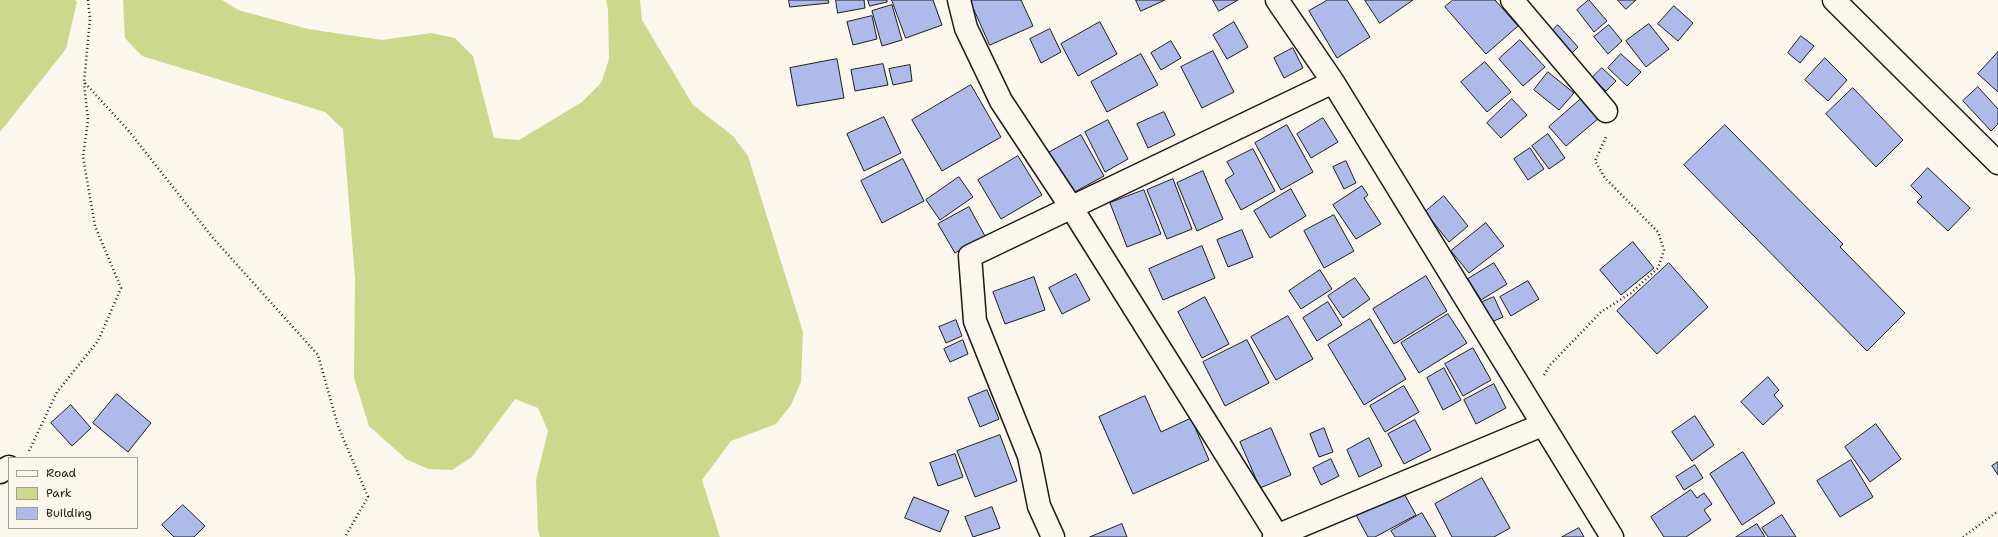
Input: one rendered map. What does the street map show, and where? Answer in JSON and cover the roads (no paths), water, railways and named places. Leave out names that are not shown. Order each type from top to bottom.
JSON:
[{"type":"street","points":[[959,0],[966,28],[1001,101],[1071,207],[1276,536],[1542,425]]},
{"type":"street","points":[[1277,0],[1333,82],[1526,400],[1612,537]]},
{"type":"street","points":[[1512,0],[1606,111]]},
{"type":"street","points":[[1834,0],[1998,163]]},
{"type":"street","points":[[1053,537],[1039,506],[1029,456],[975,320],[970,256],[1333,82]]}]
